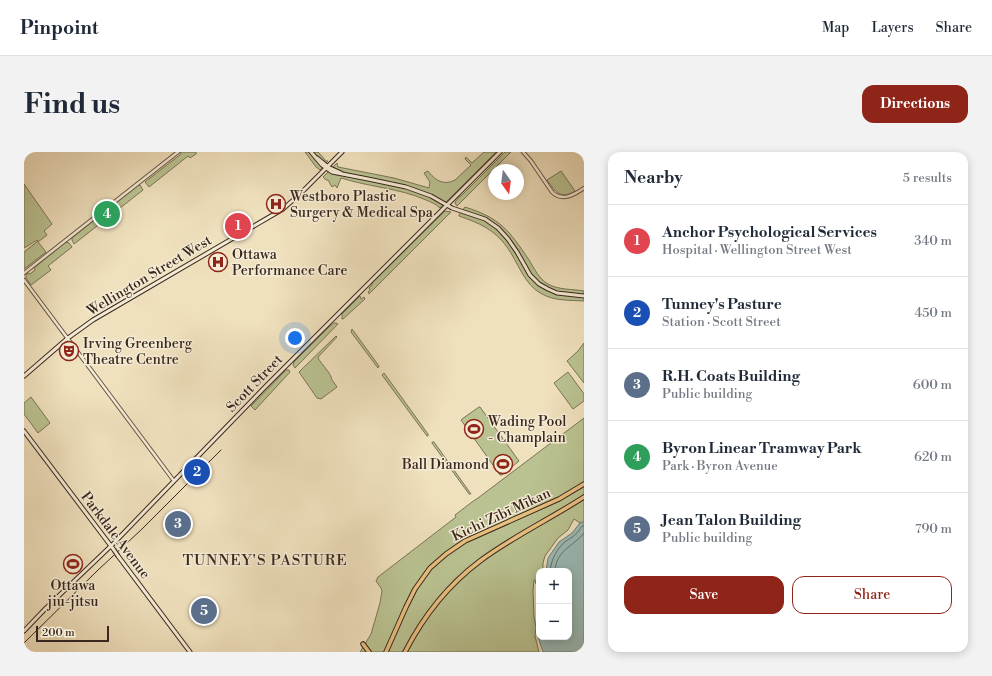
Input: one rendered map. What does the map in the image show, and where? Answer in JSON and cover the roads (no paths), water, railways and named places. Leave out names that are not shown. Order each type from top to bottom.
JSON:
[{"type":"highway","name":"Kichi Zībī Mīkan","points":[[385,652],[421,579],[446,554],[460,544],[565,496],[584,484]]},
{"type":"highway","name":"Kichi Zībī Mīkan","points":[[405,652],[416,632],[442,596],[473,566],[488,555],[584,497]]},
{"type":"highway","points":[[363,644],[369,652]]},
{"type":"main road","name":"Wellington Street West","points":[[24,376],[82,327],[283,209],[342,152]]},
{"type":"main road","name":"Scott Street","points":[[24,631],[500,152]]},
{"type":"main road","points":[[312,154],[327,168],[344,174],[420,191],[454,209],[484,219],[500,230],[515,248],[530,275],[542,286],[557,293],[584,296]]},
{"type":"main road","name":"Parkdale Avenue","points":[[24,431],[190,652]]},
{"type":"street","points":[[24,273],[178,152]]},
{"type":"street","points":[[523,152],[552,192],[557,196],[569,196],[584,188]]},
{"type":"street","points":[[24,280],[174,481]]},
{"type":"water","points":[[584,522],[584,652],[543,652],[539,640],[572,640],[572,568],[546,568],[548,558],[559,542],[572,533],[580,523]]},
{"type":"tram line","points":[[24,643],[221,450]]},
{"type":"place","name":"Westboro Plastic Surgery & Medical Spa","points":[[276,204]]},
{"type":"place","name":"Byron Linear Tramway Park","points":[[107,214]]},
{"type":"place","name":"Anchor Psychological Services","points":[[238,226]]},
{"type":"place","name":"Ottawa Performance Care","points":[[218,262]]},
{"type":"place","name":"Irving Greenberg Theatre Centre","points":[[69,351]]},
{"type":"place","name":"Wading Pool - Champlain","points":[[474,429]]},
{"type":"place","name":"Ball Diamond","points":[[503,464]]},
{"type":"place","name":"Tunney's Pasture","points":[[197,472]]},
{"type":"place","name":"R.H. Coats Building","points":[[178,524]]},
{"type":"place","name":"Ottawa jiu-jitsu","points":[[73,564]]},
{"type":"place","name":"Jean Talon Building","points":[[204,611]]},
{"type":"district","name":"TUNNEY'S PASTURE","points":[[265,560]]}]
